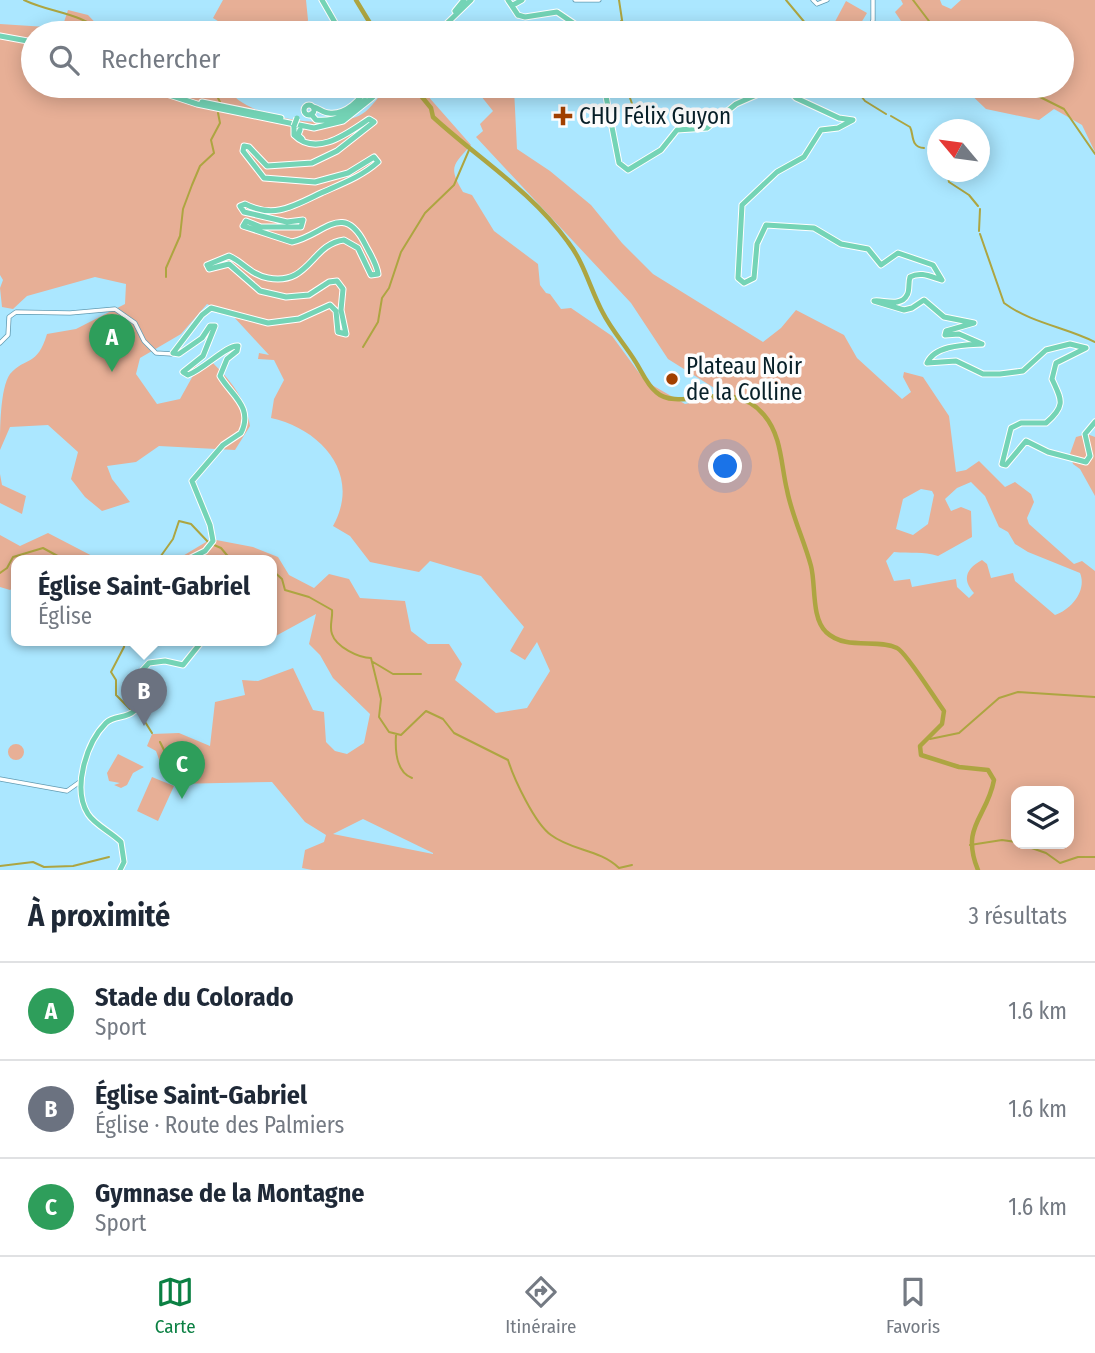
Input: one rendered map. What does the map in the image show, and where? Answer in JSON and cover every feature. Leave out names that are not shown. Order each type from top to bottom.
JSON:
[{"type":"main road","points":[[322,0],[334,21]]},
{"type":"main road","points":[[453,16],[464,0]]},
{"type":"main road","points":[[448,21],[471,0]]},
{"type":"main road","points":[[515,2],[518,15],[557,12],[570,21]]},
{"type":"main road","points":[[0,38],[21,42]]},
{"type":"main road","points":[[179,98],[314,128],[343,121],[369,98]]},
{"type":"main road","points":[[190,98],[313,125],[342,120],[368,98]]},
{"type":"main road","points":[[195,555],[211,545],[210,525],[192,481],[223,445],[244,429],[241,400],[220,376],[227,359],[239,347],[231,345],[207,366],[184,373],[185,368],[204,355],[216,331],[213,325],[202,338],[179,354],[173,353],[202,315],[211,308],[268,323],[299,319],[330,305],[336,311],[338,332],[346,334],[341,310],[343,289],[337,281],[329,282],[309,295],[286,297],[260,291],[229,264],[210,269],[207,267],[211,261],[229,257],[264,277],[288,277],[305,270],[328,245],[344,240],[358,247],[371,275],[378,274],[359,234],[345,222],[332,223],[292,242],[243,226],[246,221],[261,227],[302,227],[303,220],[290,222],[264,218],[244,212],[240,206],[245,204],[263,211],[295,208],[350,181],[378,162],[374,157],[348,173],[315,182],[270,180],[258,173],[243,150],[248,146],[262,163],[270,167],[309,164],[337,151],[373,125],[374,121],[367,120],[339,139],[312,143],[299,136],[296,128],[297,117],[309,111],[342,111],[359,98]]},
{"type":"main road","points":[[309,111],[319,120],[342,117],[368,98]]},
{"type":"main road","points":[[296,128],[325,130],[341,125],[369,98]]},
{"type":"main road","points":[[606,98],[619,163],[628,170],[661,150],[674,131],[707,128],[736,104],[750,98]]},
{"type":"main road","points":[[796,98],[835,117],[853,120],[838,128],[821,130],[804,157],[777,172],[744,203],[740,215],[742,253],[737,274],[741,281],[748,283],[754,278],[761,232],[772,223],[817,229],[841,244],[868,249],[881,265],[898,253],[930,263],[942,275],[942,280],[930,275],[916,274],[910,277],[908,293],[904,299],[892,303],[874,301],[891,308],[907,310],[924,300],[944,317],[974,322],[944,334],[962,335],[980,341],[981,345],[942,350],[930,357],[929,364],[956,361],[983,374],[1000,374],[1023,371],[1046,350],[1070,344],[1086,348],[1056,362],[1052,379],[1062,396],[1061,402],[1046,423],[1021,423],[1011,428],[1003,465],[1026,441],[1048,452],[1086,462],[1090,456],[1085,434],[1095,422]]},
{"type":"main road","points":[[120,870],[124,862],[123,845],[88,815],[83,781],[87,750],[110,720],[134,710],[136,702],[128,686],[142,668],[163,661],[183,665],[198,646]]},
{"type":"street","points":[[575,0],[599,0]]},
{"type":"street","points":[[813,0],[817,4],[827,0]]},
{"type":"street","points":[[873,0],[873,21]]},
{"type":"street","points":[[0,343],[8,335],[9,317],[16,312],[70,313],[112,308],[135,323],[144,341],[156,353],[164,356],[173,353]]},
{"type":"street","points":[[0,779],[67,791],[83,781]]},
{"type":"shaded area","points":[[223,0],[306,0],[308,20],[218,21],[213,18]]},
{"type":"shaded area","points":[[901,0],[940,0],[942,5],[951,9],[961,0],[1095,0],[1095,152],[1082,125],[1054,109],[1039,120],[986,109],[975,98],[1074,98],[1074,21],[901,21],[895,12],[903,4]]},
{"type":"shaded area","points":[[846,1],[867,13],[862,21],[835,21]]},
{"type":"shaded area","points":[[68,10],[88,15],[94,21],[64,21]]},
{"type":"shaded area","points":[[0,24],[21,25],[21,98],[237,98],[269,114],[311,122],[331,122],[362,114],[379,98],[430,98],[471,145],[457,162],[454,171],[463,192],[472,195],[494,231],[538,264],[540,285],[561,309],[571,308],[612,336],[645,381],[685,404],[720,397],[719,391],[668,359],[631,303],[476,137],[483,131],[480,124],[493,111],[483,98],[514,98],[517,149],[550,171],[591,205],[622,243],[653,274],[763,342],[781,328],[796,310],[844,335],[857,358],[902,399],[911,392],[903,377],[904,372],[923,377],[949,416],[956,472],[966,470],[979,461],[1005,487],[1015,482],[1031,494],[1034,502],[1027,518],[1029,524],[1074,564],[1082,561],[1095,571],[1095,870],[302,868],[305,850],[324,842],[326,835],[305,822],[272,782],[174,784],[165,776],[156,751],[147,746],[152,734],[179,733],[210,746],[215,702],[245,695],[242,680],[258,681],[293,668],[313,710],[324,712],[326,742],[335,751],[347,754],[364,743],[370,714],[333,678],[320,655],[309,644],[316,614],[277,635],[277,557],[289,575],[314,588],[329,574],[349,579],[360,598],[405,601],[411,631],[428,644],[449,644],[462,664],[455,680],[496,713],[527,708],[550,671],[537,642],[525,660],[510,651],[524,627],[481,576],[430,561],[419,572],[370,562],[350,536],[333,526],[341,507],[343,489],[332,457],[306,432],[271,418],[274,399],[284,380],[274,360],[258,359],[259,353],[269,355],[233,316],[207,304],[181,334],[140,358],[136,374],[157,404],[180,399],[195,372],[186,372],[194,365],[197,367],[210,360],[236,390],[248,416],[250,426],[235,450],[159,446],[136,462],[107,466],[112,479],[130,502],[102,511],[85,497],[71,479],[78,452],[48,425],[10,427],[0,450],[2,399],[10,374],[39,352],[47,334],[76,329],[125,304],[126,284],[95,277],[27,296],[13,309],[2,307],[0,288],[3,280],[0,275]],"holes":[[[971,482],[985,496],[999,527],[1008,532],[1015,544],[1080,573],[1080,592],[1067,608],[1055,615],[1015,581],[1013,573],[991,578],[987,564],[982,560],[969,570],[967,579],[974,593],[969,598],[957,587],[956,579],[912,587],[910,579],[894,581],[886,561],[894,552],[938,556],[972,537],[971,511],[961,507],[951,511],[945,499],[957,488]],[[921,489],[932,491],[934,495],[928,524],[913,535],[896,529],[903,499]],[[363,819],[433,854],[333,834]]]},
{"type":"shaded area","points":[[1087,434],[1095,437],[1095,496],[1080,469],[1073,464],[1070,454],[1076,437]]},
{"type":"shaded area","points":[[0,474],[2,485],[26,496],[22,514],[0,503]]},
{"type":"shaded area","points":[[48,533],[90,555],[11,555],[11,589],[0,587],[0,535],[20,546]]},
{"type":"shaded area","points":[[211,539],[253,547],[273,555],[184,555]]},
{"type":"shaded area","points":[[16,744],[24,752],[16,760],[8,752]]},
{"type":"shaded area","points":[[118,754],[144,767],[133,773],[127,785],[121,788],[114,785],[120,783],[109,781],[107,773]]},
{"type":"shaded area","points":[[152,777],[174,786],[158,821],[137,811]]},
{"type":"waterway","points":[[24,0],[85,21]]},
{"type":"waterway","points":[[356,0],[369,21]]},
{"type":"waterway","points":[[619,0],[622,21]]},
{"type":"waterway","points":[[786,0],[804,21]]},
{"type":"waterway","points":[[913,0],[929,21]]},
{"type":"waterway","points":[[218,98],[220,102]]},
{"type":"waterway","points":[[423,98],[431,108],[433,117],[521,191],[553,223],[579,259],[606,319],[656,392],[666,398],[678,399],[722,396],[737,398],[751,403],[770,423],[778,442],[789,500],[811,566],[816,610],[821,626],[834,638],[843,641],[889,645],[901,651],[944,711],[942,724],[920,746],[921,755],[959,767],[988,770],[994,780],[973,832],[973,855],[978,870]]},
{"type":"waterway","points":[[630,98],[636,115]]},
{"type":"waterway","points":[[863,98],[886,114]]},
{"type":"waterway","points":[[1042,98],[1064,109],[1095,154]]},
{"type":"waterway","points":[[166,277],[166,268],[180,236],[183,209],[192,185],[200,166],[214,153],[211,140],[220,123],[218,113]]},
{"type":"waterway","points":[[891,116],[910,127],[914,143],[924,148]]},
{"type":"waterway","points":[[363,347],[378,322],[382,298],[389,288],[401,252],[425,213],[454,185],[469,150]]},
{"type":"waterway","points":[[949,182],[969,195],[978,206]]},
{"type":"waterway","points":[[979,231],[980,209]]},
{"type":"waterway","points":[[980,234],[1004,303],[1025,315],[1095,342]]},
{"type":"waterway","points":[[162,555],[173,539],[179,521],[191,524],[209,543]]},
{"type":"waterway","points":[[214,545],[227,555]]},
{"type":"waterway","points":[[20,555],[43,548],[56,555]]},
{"type":"waterway","points":[[0,573],[11,561]]},
{"type":"waterway","points":[[277,574],[282,579],[285,590],[309,597],[332,610],[331,631],[338,643],[354,654],[371,658],[381,699],[379,717],[389,732],[401,735],[426,711],[443,719],[454,733],[508,760],[532,811],[551,835],[603,857],[619,868],[632,865]]},
{"type":"waterway","points":[[124,646],[111,672],[116,680],[116,695],[131,710]]},
{"type":"waterway","points":[[373,662],[393,674],[421,674]]},
{"type":"waterway","points":[[930,739],[959,733],[999,698],[1018,692],[1095,697]]},
{"type":"waterway","points":[[142,717],[152,733]]},
{"type":"waterway","points":[[396,735],[396,754],[400,766],[412,778]]},
{"type":"waterway","points":[[160,742],[166,754],[180,759],[192,769]]},
{"type":"waterway","points":[[970,845],[1011,841]]},
{"type":"waterway","points":[[1034,849],[1060,863],[1078,857],[1095,857]]},
{"type":"waterway","points":[[0,866],[33,862],[44,867],[73,866],[109,857]]},
{"type":"place","name":"CHU Félix Guyon","points":[[563,116]]},
{"type":"place","name":"Stade du Colorado","points":[[112,372]]},
{"type":"place","name":"Plateau Noir de la Colline","points":[[672,379]]},
{"type":"place","name":"Église Saint-Gabriel","points":[[144,726]]},
{"type":"place","name":"Gymnase de la Montagne","points":[[182,799]]}]
